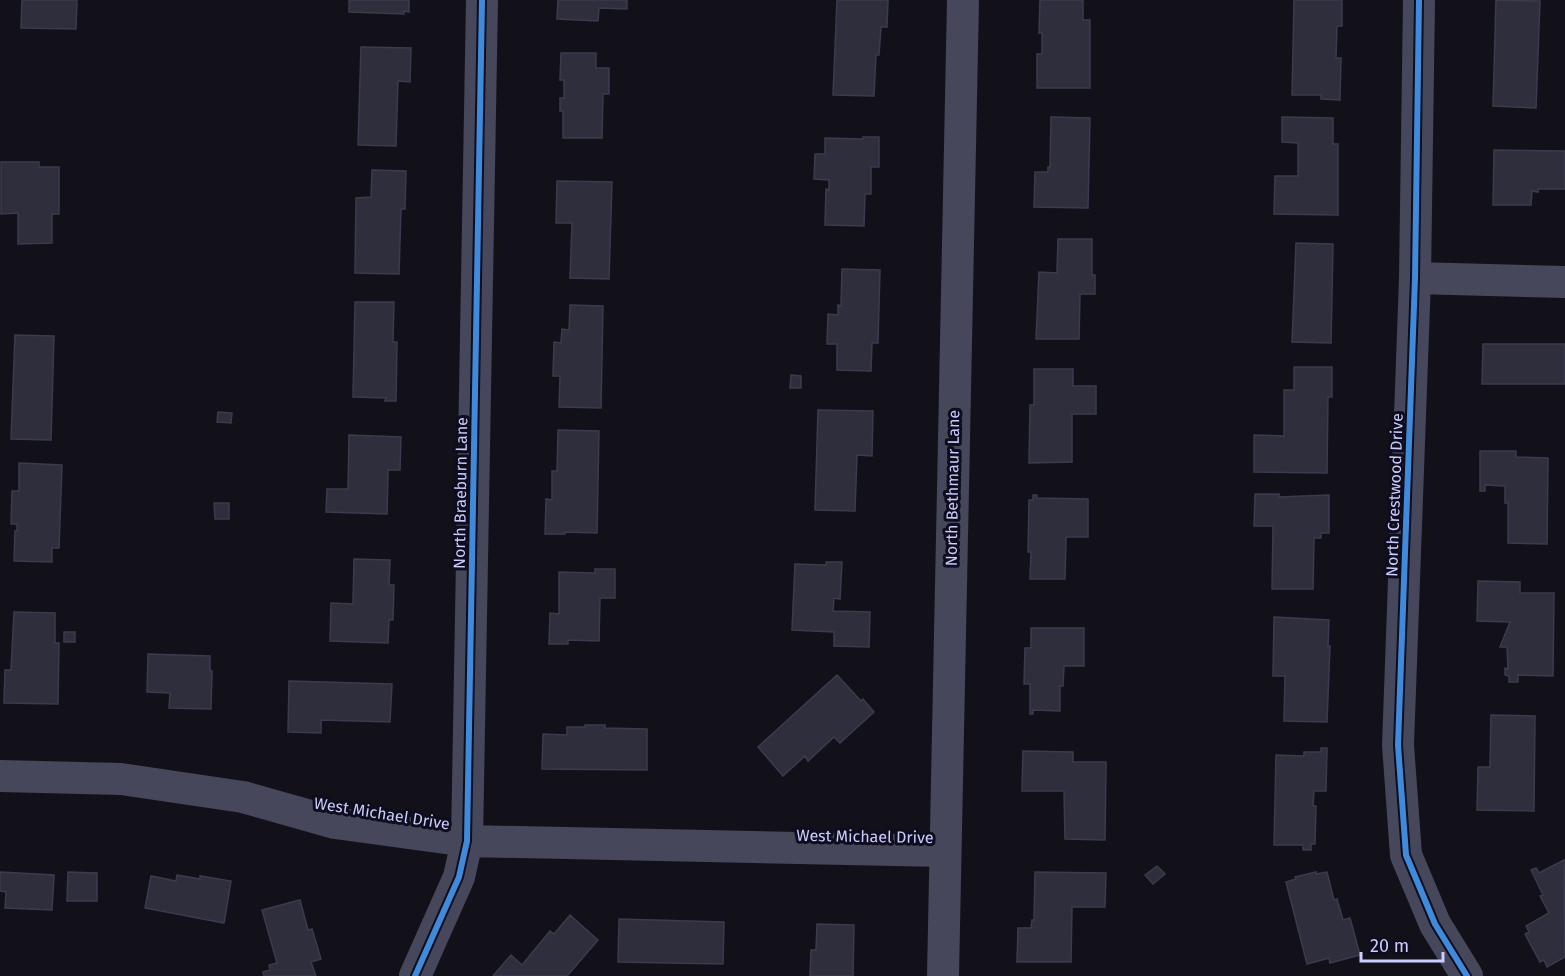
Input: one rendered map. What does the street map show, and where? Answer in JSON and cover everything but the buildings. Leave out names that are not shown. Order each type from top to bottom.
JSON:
[{"type":"street","name":"North Braeburn Lane","points":[[415,976],[459,877],[467,841],[482,0]]},
{"type":"street","name":"North Bethmaur Lane","points":[[943,976],[963,0]]},
{"type":"street","name":"North Crestwood Drive","points":[[1419,0],[1415,278],[1398,746],[1406,855],[1435,924],[1467,976]]},
{"type":"street","points":[[1415,278],[1565,282]]},
{"type":"street","name":"West Michael Drive","points":[[0,776],[121,778],[243,797],[335,823],[467,841],[944,851]]},
{"type":"cycle path","points":[[415,976],[459,877],[467,841],[482,0]]},
{"type":"cycle path","points":[[1419,0],[1415,278],[1398,745],[1406,855],[1435,924],[1467,976]]}]
